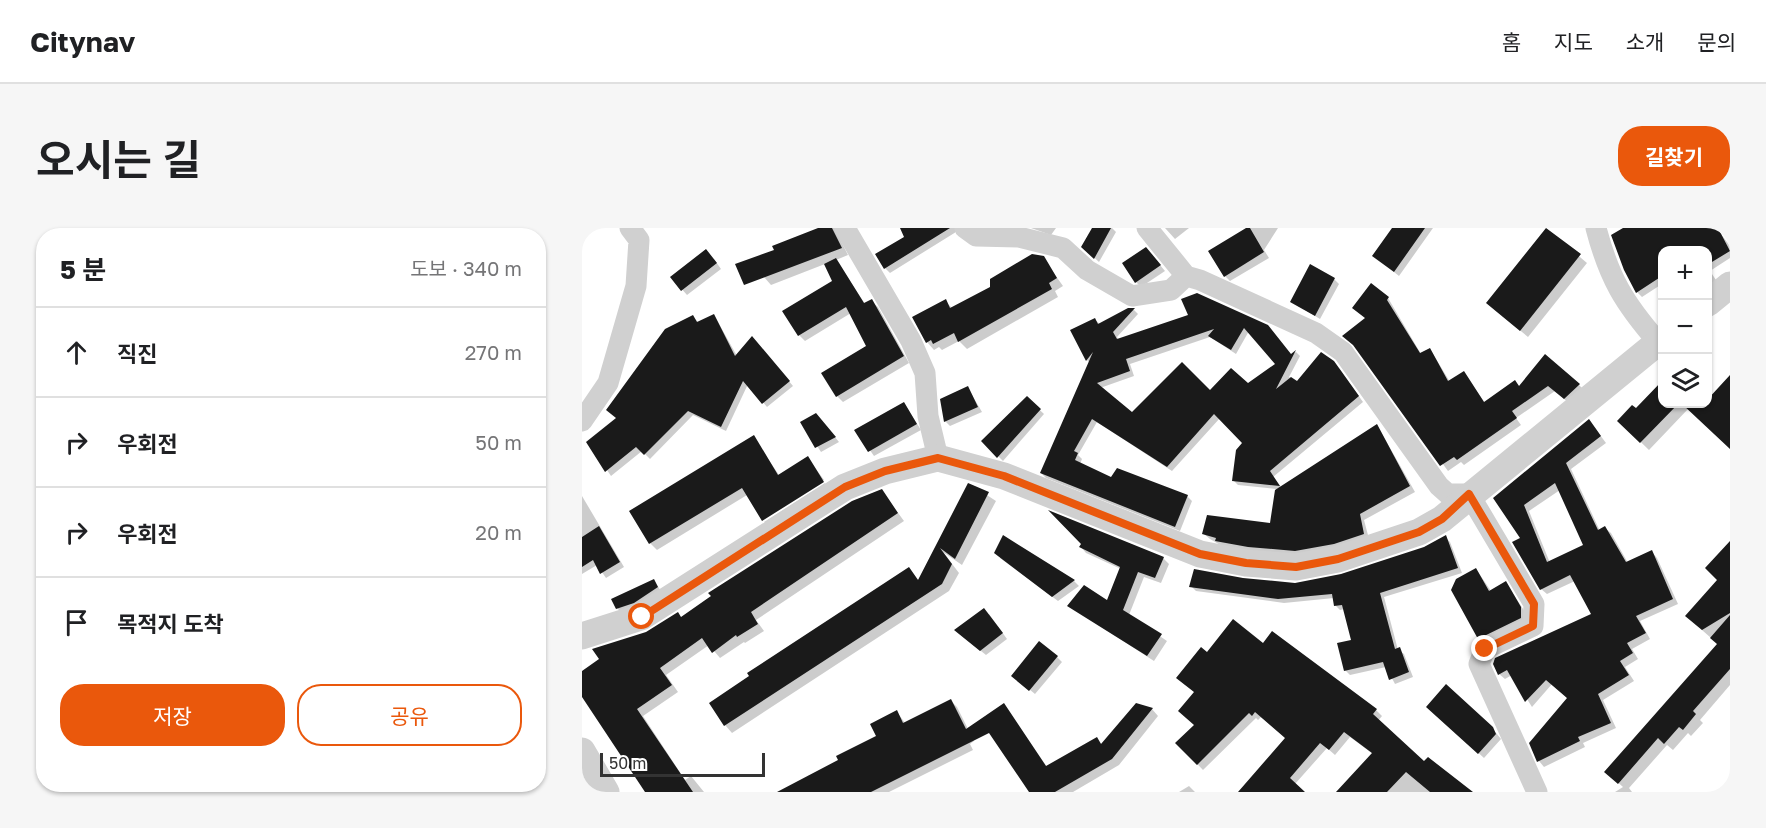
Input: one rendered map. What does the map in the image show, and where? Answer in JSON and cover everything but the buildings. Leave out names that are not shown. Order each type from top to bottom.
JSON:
[{"type":"street","points":[[582,421],[608,383],[636,286],[639,240],[630,228]]},
{"type":"street","points":[[845,228],[911,341],[925,373],[928,416],[938,458]]},
{"type":"street","points":[[965,228],[976,236],[1018,237],[1063,249],[1087,270],[1132,296],[1171,290],[1186,276]]},
{"type":"street","points":[[1147,228],[1186,276],[1200,280],[1316,333],[1342,352],[1439,486],[1448,494],[1469,494]]},
{"type":"street","points":[[1596,228],[1609,273],[1630,310],[1658,339]]},
{"type":"street","points":[[1711,300],[1730,285]]},
{"type":"street","points":[[582,636],[642,617],[845,487],[885,471],[938,458],[1004,476],[1200,554],[1246,563],[1296,567],[1338,559],[1419,532],[1442,519],[1469,494],[1658,343]]},
{"type":"street","points":[[1469,494],[1534,604],[1533,626],[1485,649],[1479,664],[1537,792]]},
{"type":"street","points":[[582,751],[606,792]]},
{"type":"route","points":[[642,617],[845,487],[885,471],[938,458],[1004,476],[1200,554],[1246,563],[1296,567],[1338,559],[1419,532],[1442,519],[1469,494],[1534,604],[1533,626],[1485,649]]}]
